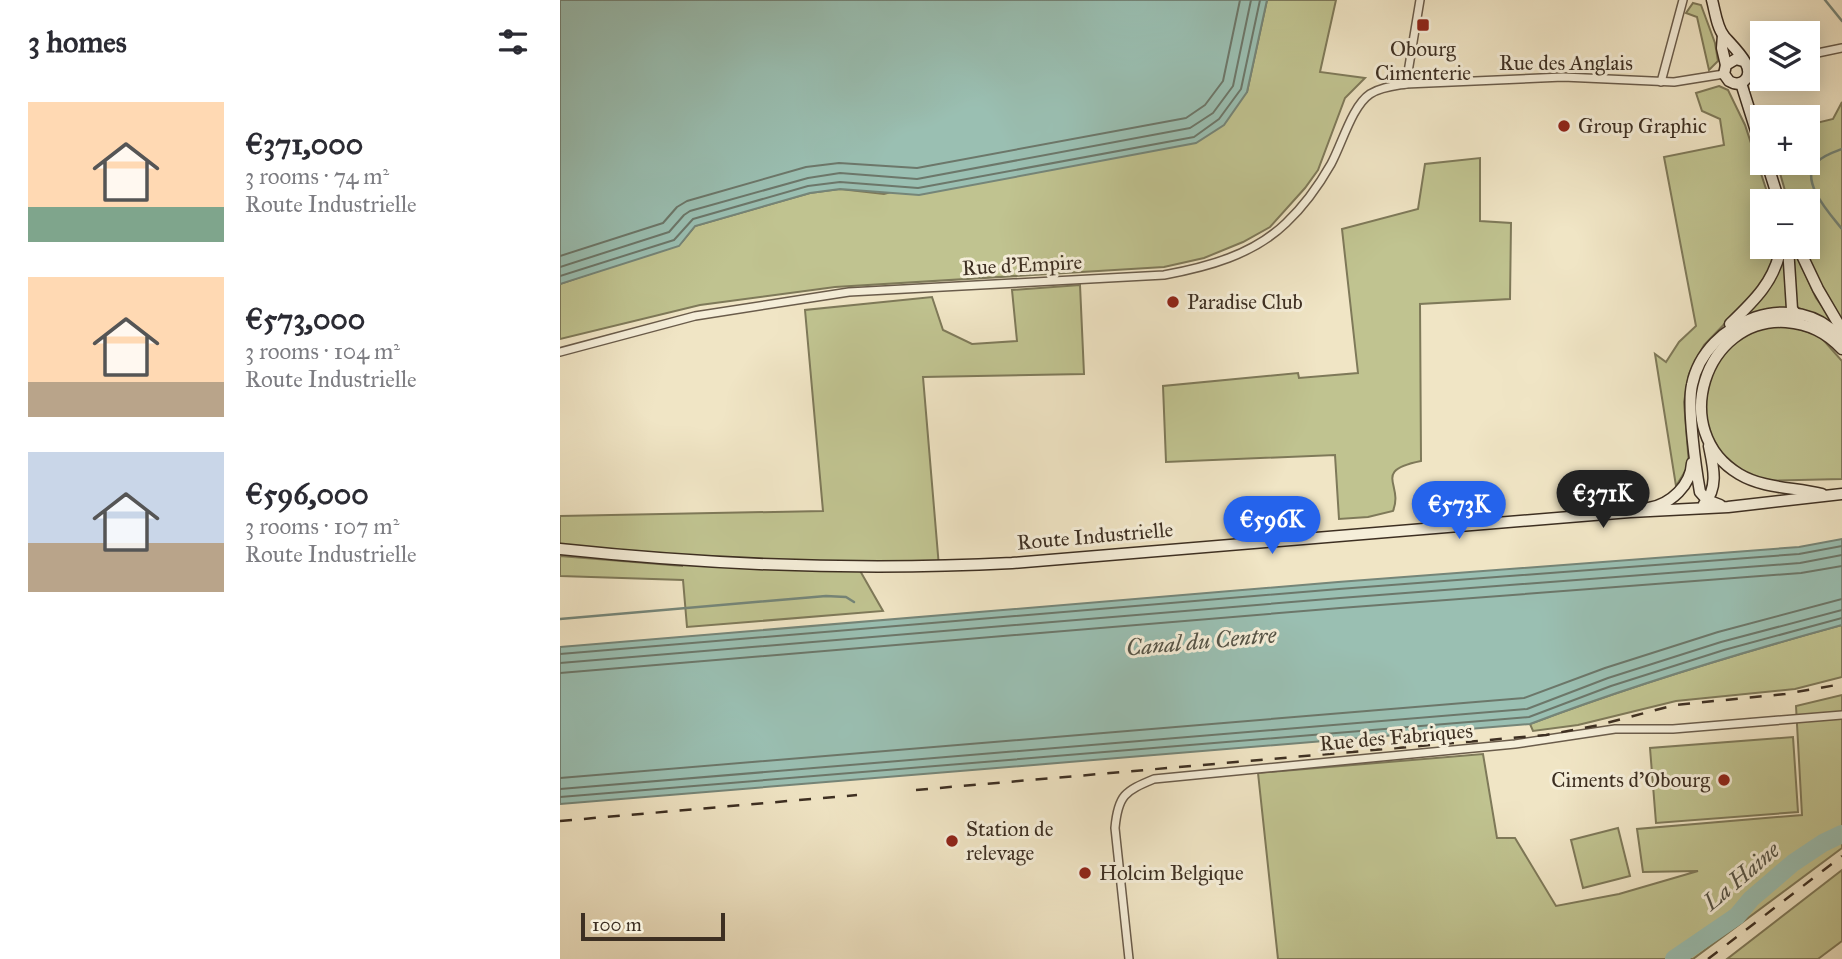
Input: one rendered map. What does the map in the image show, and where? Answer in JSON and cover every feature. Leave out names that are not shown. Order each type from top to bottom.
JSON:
[{"type":"main road","points":[[1712,0],[1723,35],[1725,70],[1729,81],[1741,83],[1747,78],[1746,65],[1733,44],[1723,35]]},
{"type":"main road","points":[[1725,70],[1732,60],[1746,65]]},
{"type":"main road","points":[[1741,83],[1750,111]]},
{"type":"main road","points":[[1630,512],[1656,507],[1688,482],[1692,464],[1690,400],[1695,373],[1702,358],[1769,283],[1779,259]]},
{"type":"main road","points":[[1789,259],[1794,314],[1828,336],[1842,349]]},
{"type":"main road","points":[[1804,259],[1842,330]]},
{"type":"main road","points":[[1716,341],[1730,329],[1766,314],[1794,314],[1823,322],[1842,340]]},
{"type":"main road","points":[[1696,509],[1707,500],[1714,484],[1701,412],[1703,384],[1720,350],[1742,332],[1761,324],[1775,321],[1806,324]]},
{"type":"main road","points":[[1690,400],[1699,485],[1703,497],[1728,507]]},
{"type":"main road","points":[[1707,438],[1722,461],[1744,477],[1769,486],[1839,495]]},
{"type":"main road","name":"Route Industrielle","points":[[560,549],[778,566],[939,567],[1630,512],[1728,507],[1839,495]]},
{"type":"street","points":[[1406,85],[1420,0]]},
{"type":"street","points":[[1661,82],[1683,0]]},
{"type":"street","points":[[1820,53],[1842,48]]},
{"type":"street","name":"Rue des Anglais","points":[[1406,85],[1563,77],[1661,82],[1725,70]]},
{"type":"street","name":"Rue d'Empire","points":[[560,352],[695,316],[849,292],[1164,275],[1219,262],[1242,253],[1285,223],[1311,194],[1330,165],[1365,99],[1381,89],[1406,85]]},
{"type":"street","name":"Rue des Fabriques","points":[[1129,959],[1115,828],[1116,811],[1130,789],[1154,779],[1515,744],[1615,729],[1673,729],[1842,716]]},
{"type":"green space","points":[[1267,0],[1336,0],[1320,72],[1365,78],[1345,98],[1318,170],[1305,188],[1270,227],[1243,242],[1204,258],[1164,267],[835,287],[700,305],[560,339],[560,284],[682,242],[695,226],[810,193],[840,189],[884,194],[1247,92]]},
{"type":"green space","points":[[1693,3],[1701,5],[1715,43],[1718,61],[1709,70],[1697,17],[1686,13]]},
{"type":"green space","points":[[1719,86],[1728,90],[1745,125],[1750,140],[1750,175],[1761,175],[1766,189],[1750,189],[1750,259],[1773,259],[1764,283],[1704,345],[1689,374],[1684,402],[1689,465],[1676,486],[1655,354],[1666,362],[1679,342],[1696,326],[1664,157],[1724,145],[1720,119],[1702,111],[1696,93]]},
{"type":"green space","points":[[1842,102],[1842,323],[1828,302],[1808,259],[1820,259],[1820,189],[1785,189],[1780,175],[1820,175],[1820,122],[1833,119]]},
{"type":"green space","points":[[1480,158],[1480,221],[1511,223],[1510,299],[1420,304],[1421,461],[1397,469],[1393,474],[1393,511],[1368,517],[1339,519],[1335,455],[1166,462],[1163,386],[1298,373],[1299,378],[1358,373],[1342,229],[1418,209],[1425,164]]},
{"type":"green space","points":[[1781,259],[1786,259],[1787,308],[1746,316],[1744,314]]},
{"type":"green space","points":[[1792,259],[1798,259],[1816,298],[1834,326],[1795,306]]},
{"type":"green space","points":[[1080,285],[1084,374],[923,377],[939,567],[859,569],[883,611],[687,627],[683,580],[560,576],[560,556],[682,566],[682,561],[560,549],[560,516],[823,511],[805,310],[932,297],[943,330],[972,344],[1017,341],[1012,290]]},
{"type":"green space","points":[[1785,325],[1819,335],[1842,361],[1842,479],[1762,481],[1747,475],[1720,452],[1706,425],[1704,414],[1710,374],[1729,347],[1752,330]]},
{"type":"green space","points":[[1842,625],[1842,677],[1795,689],[1676,701],[1578,725],[1533,731],[1530,724],[1685,671]]},
{"type":"green space","points":[[1842,695],[1842,848],[1693,959],[1278,959],[1258,773],[1483,754],[1497,838],[1515,838],[1556,906],[1619,894],[1698,871],[1643,872],[1637,829],[1802,815],[1796,706]]},
{"type":"green space","name":"Ciments d'Obourg","points":[[1793,737],[1798,812],[1656,823],[1650,748]]},
{"type":"green space","points":[[1618,828],[1630,876],[1583,888],[1571,840]]},
{"type":"green space","points":[[1842,870],[1842,941],[1818,959],[1727,959]]},
{"type":"water","points":[[560,0],[1267,0],[1247,92],[1224,125],[1196,143],[919,195],[840,189],[810,193],[695,226],[679,246],[560,284]]},
{"type":"water","name":"Canal du Centre","points":[[1842,539],[1842,625],[1685,671],[1530,724],[560,804],[560,647],[1338,582],[1799,547]]},
{"type":"waterway","points":[[1825,0],[1842,21]]},
{"type":"waterway","points":[[1842,149],[1817,162],[1812,169],[1811,178],[1818,197],[1842,229]]},
{"type":"waterway","points":[[560,619],[826,596],[846,597],[854,602]]},
{"type":"waterway","name":"La Haine","points":[[1674,959],[1737,916],[1751,899],[1793,863],[1842,834]]},
{"type":"railway","points":[[916,790],[1546,735],[1599,725],[1675,705],[1785,694],[1842,684]]},
{"type":"railway","points":[[560,821],[857,795]]},
{"type":"railway","points":[[1708,959],[1842,856]]},
{"type":"place","name":"Obourg Cimenterie","points":[[1423,25]]},
{"type":"place","name":"Group Graphic","points":[[1564,126]]},
{"type":"place","name":"Paradise Club","points":[[1173,302]]},
{"type":"place","name":"Ciments d'Obourg","points":[[1724,780]]},
{"type":"place","name":"Station de relevage","points":[[952,841]]},
{"type":"place","name":"Holcim Belgique","points":[[1085,873]]}]
